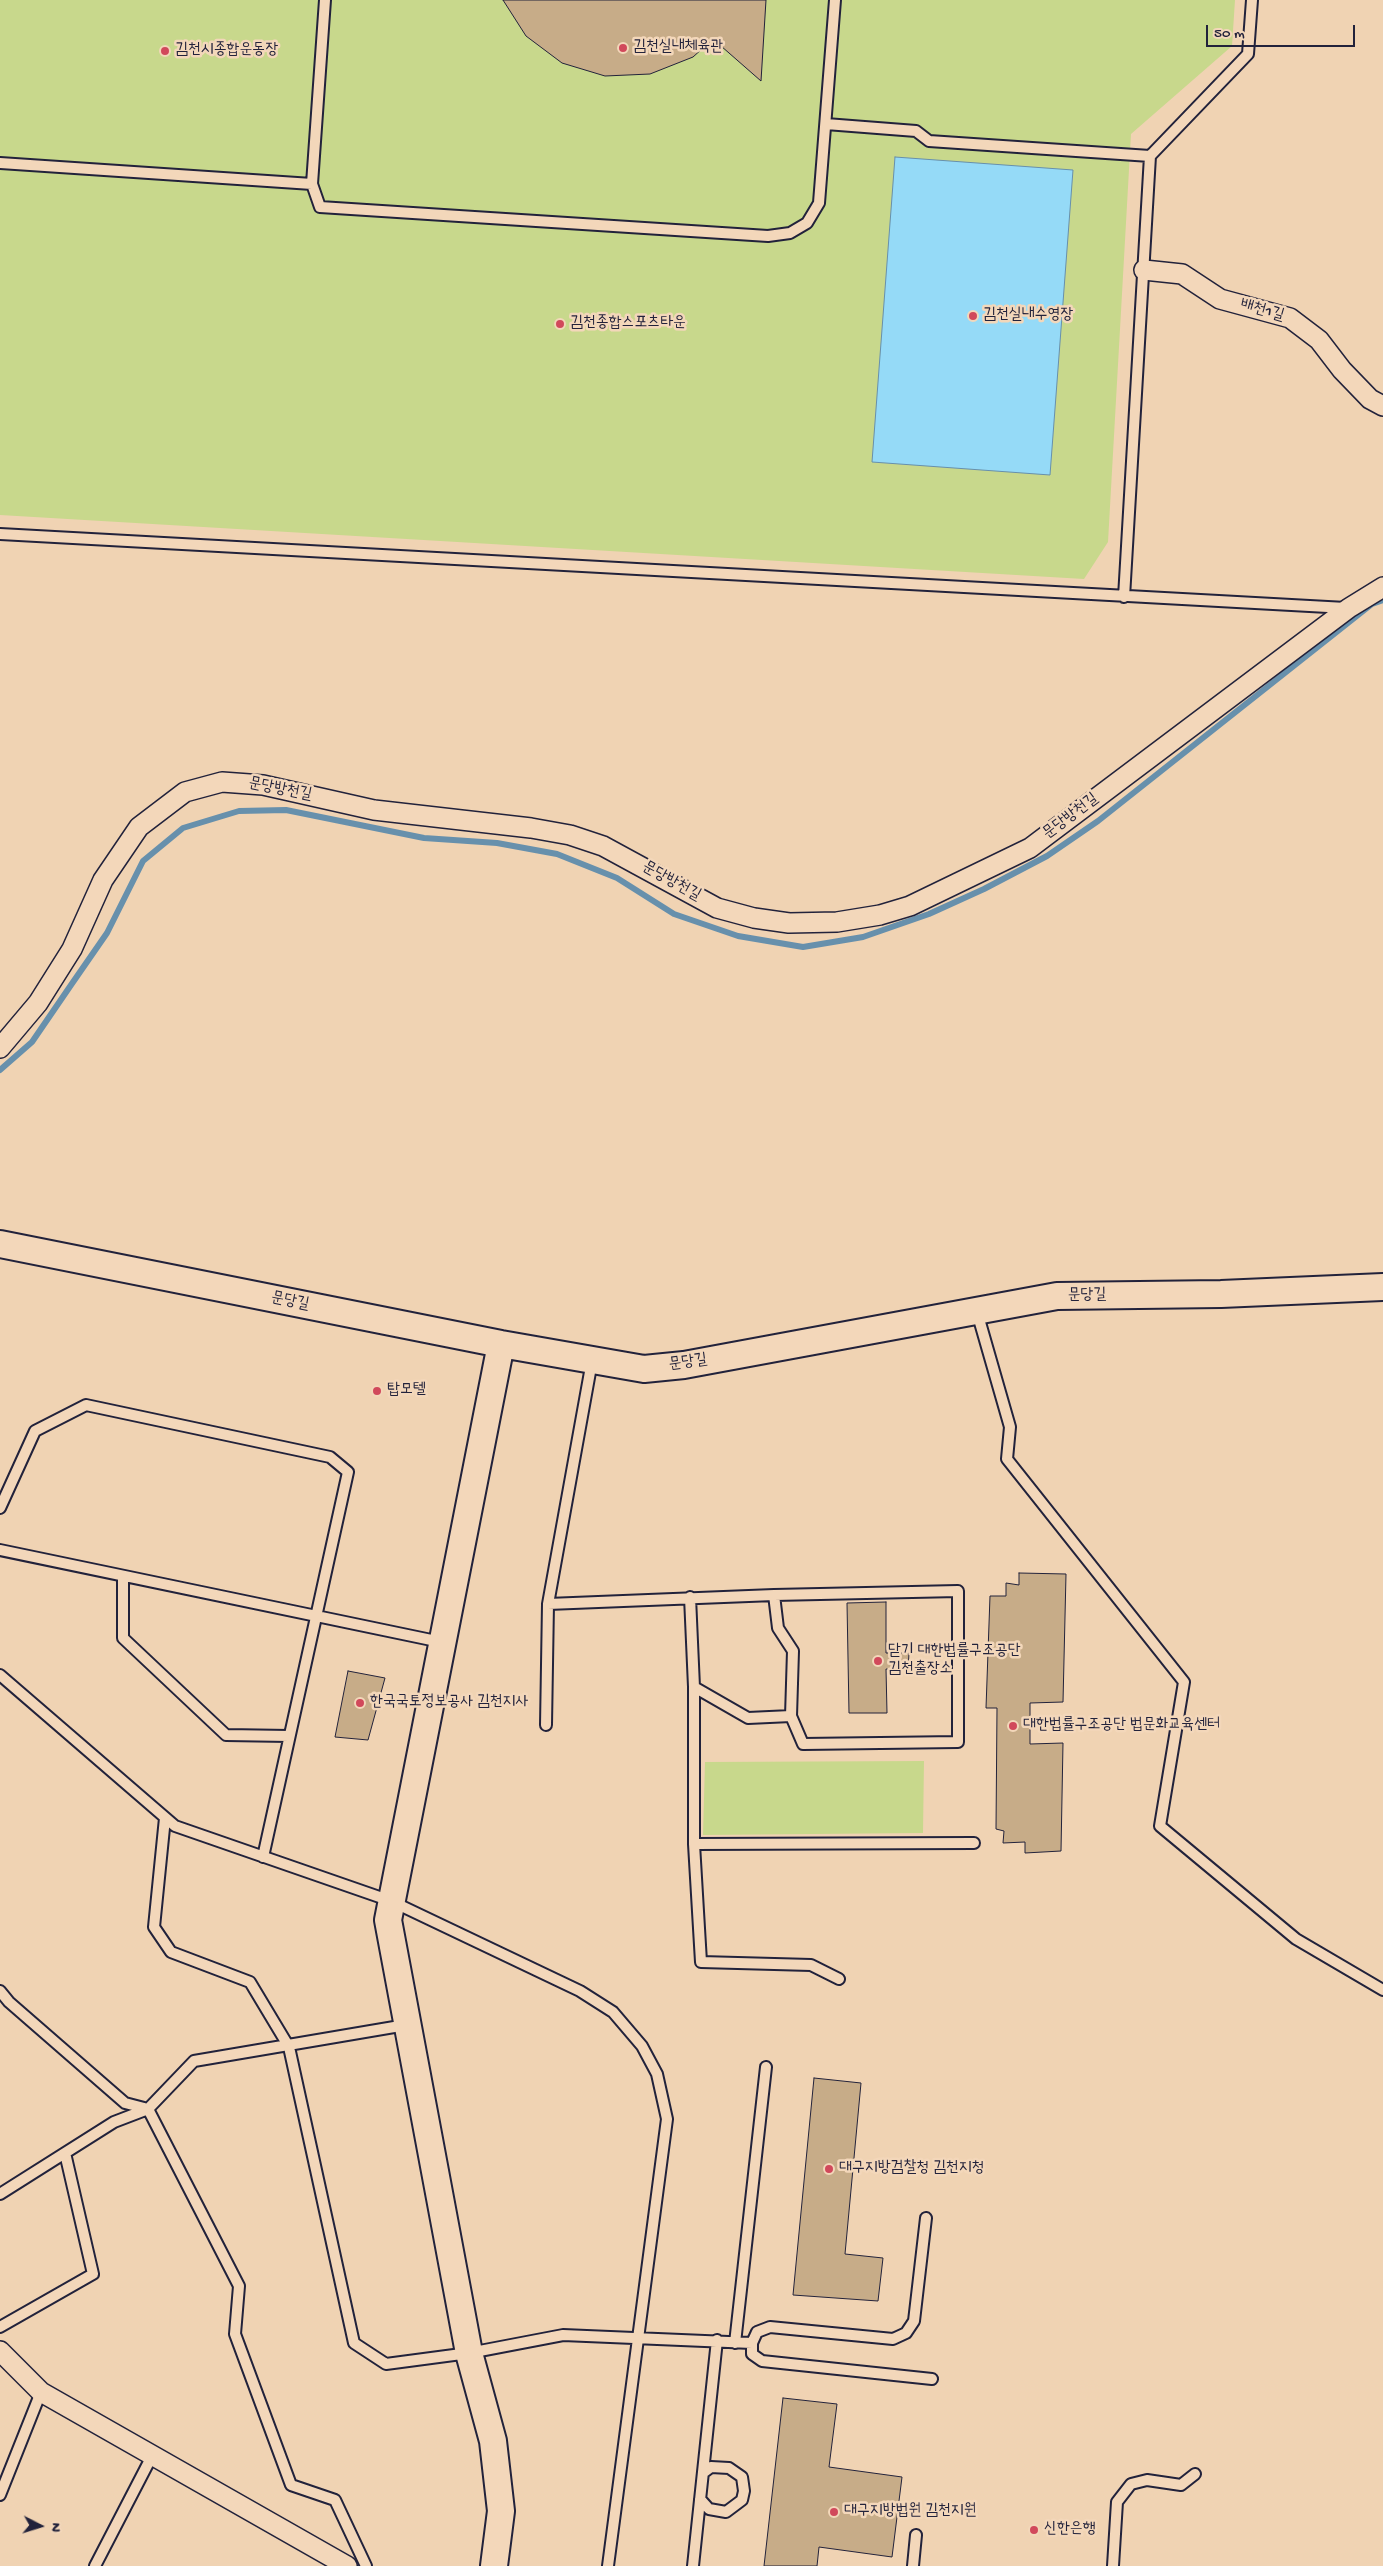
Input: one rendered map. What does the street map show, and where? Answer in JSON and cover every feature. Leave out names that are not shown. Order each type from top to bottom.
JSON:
[{"type":"street","name":"배천1길","points":[[1144,270],[1182,274],[1220,299],[1290,318],[1319,340],[1342,370],[1370,398],[1383,406]]},
{"type":"street","name":"문당방천길","points":[[0,1048],[38,1002],[68,957],[103,880],[139,828],[185,792],[222,782],[263,785],[374,810],[530,828],[570,835],[603,846],[717,908],[754,918],[780,922],[837,922],[880,915],[910,906],[1030,848],[1349,608],[1383,587]]},
{"type":"street","name":"문당길","points":[[0,1244],[500,1344],[644,1369],[684,1365],[1057,1296],[1221,1294],[1383,1287]]},
{"type":"street","points":[[494,2566],[501,2511],[493,2441],[469,2353],[388,1920],[500,1344]]},
{"type":"street","points":[[0,2352],[41,2392],[347,2566]]},
{"type":"lane","points":[[325,0],[312,184],[320,207],[768,236],[790,233],[807,223],[819,203],[835,0]]},
{"type":"lane","points":[[1124,597],[1150,156],[1248,54],[1252,0]]},
{"type":"lane","points":[[826,124],[916,131],[929,141],[1150,156]]},
{"type":"lane","points":[[0,163],[312,184]]},
{"type":"lane","points":[[0,534],[1349,608]]},
{"type":"lane","points":[[976,1311],[1010,1427],[1007,1459],[1184,1682],[1160,1826],[1296,1939],[1383,1990]]},
{"type":"lane","points":[[546,1725],[548,1604],[592,1360]]},
{"type":"lane","points":[[0,1508],[35,1431],[86,1406],[330,1457],[348,1472],[263,1856]]},
{"type":"lane","points":[[0,1550],[442,1642]]},
{"type":"lane","points":[[122,1576],[123,1638],[226,1735],[289,1736]]},
{"type":"lane","points":[[548,1604],[690,1597],[958,1590],[958,1742],[802,1744],[791,1716],[793,1651],[778,1628],[774,1595]]},
{"type":"lane","points":[[690,1597],[694,1686],[694,1844],[701,1962],[811,1965],[839,1979]]},
{"type":"lane","points":[[0,1674],[175,1826],[391,1901],[580,1992],[613,2012],[642,2046],[657,2074],[667,2119],[608,2566]]},
{"type":"lane","points":[[694,1686],[748,1718],[791,1716]]},
{"type":"lane","points":[[165,1818],[154,1927],[171,1952],[250,1982],[289,2047],[354,2343],[386,2364],[469,2353],[563,2335],[717,2340],[752,2343]]},
{"type":"lane","points":[[694,1844],[974,1843]]},
{"type":"lane","points":[[0,1991],[9,2002],[125,2103],[148,2109],[239,2286],[235,2334],[291,2485],[335,2500],[366,2566]]},
{"type":"lane","points":[[0,2194],[114,2122],[148,2109],[194,2061],[289,2047],[407,2024]]},
{"type":"lane","points":[[735,2343],[766,2067]]},
{"type":"lane","points":[[0,2327],[92,2274],[65,2153]]},
{"type":"lane","points":[[926,2218],[914,2321],[906,2333],[893,2339],[770,2327],[757,2332],[752,2343],[752,2354],[762,2361],[932,2379]]},
{"type":"lane","points":[[693,2566],[717,2340]]},
{"type":"lane","points":[[0,2495],[41,2392]]},
{"type":"lane","points":[[95,2566],[152,2456]]},
{"type":"lane","points":[[700,2499],[709,2509],[726,2512],[742,2500],[744,2491],[742,2477],[729,2468],[711,2467],[703,2473]]},
{"type":"lane","points":[[1113,2566],[1117,2502],[1131,2484],[1147,2480],[1181,2485],[1195,2474]]},
{"type":"lane","points":[[913,2566],[916,2535]]},
{"type":"green space","name":"김천종합스포츠타운","points":[[0,0],[1235,0],[1232,46],[1131,134],[1108,542],[1084,579],[0,515]]},
{"type":"green space","points":[[924,1761],[923,1833],[703,1835],[705,1762]]},
{"type":"water","name":"김천실내수영장","points":[[895,157],[1073,170],[1050,475],[872,462]]},
{"type":"building","name":"김천실내체육관","points":[[503,0],[766,0],[761,81],[713,39],[693,57],[650,74],[605,76],[562,63],[526,36]]},
{"type":"building","name":"대한법률구조공단 법문화교육센터","points":[[1019,1573],[1066,1574],[1063,1702],[1030,1703],[1030,1744],[1063,1743],[1061,1851],[1025,1853],[1025,1842],[1003,1843],[1004,1831],[996,1829],[997,1708],[986,1708],[990,1596],[1006,1596],[1006,1583],[1019,1585]]},
{"type":"building","name":"닫기 대한법률구조공단 김천출장소","points":[[886,1602],[886,1653],[909,1653],[908,1670],[886,1669],[887,1713],[849,1713],[847,1603]]},
{"type":"building","name":"한국국토정보공사 김천지사","points":[[348,1671],[385,1678],[368,1740],[335,1737]]},
{"type":"building","name":"대구지방검찰청 김천지청","points":[[814,2078],[861,2083],[845,2254],[883,2258],[878,2301],[793,2295]]},
{"type":"building","name":"대구지방법원 김천지원","points":[[783,2398],[837,2404],[829,2467],[902,2477],[892,2557],[819,2547],[817,2566],[764,2566]]},
{"type":"waterway","points":[[0,1070],[32,1042],[107,933],[143,861],[183,828],[239,811],[286,810],[424,838],[497,843],[557,854],[617,878],[674,914],[738,936],[803,947],[863,937],[929,914],[984,889],[1047,856],[1098,821],[1372,604],[1383,600]]},
{"type":"place","name":"김천실내체육관","points":[[623,48]]},
{"type":"place","name":"김천시종합운동장","points":[[165,51]]},
{"type":"place","name":"김천실내수영장","points":[[973,316]]},
{"type":"place","name":"김천종합스포츠타운","points":[[560,324]]},
{"type":"place","name":"탑모텔","points":[[377,1391]]},
{"type":"place","name":"닫기 대한법률구조공단 김천출장소","points":[[878,1661]]},
{"type":"place","name":"한국국토정보공사 김천지사","points":[[360,1703]]},
{"type":"place","name":"대한법률구조공단 법문화교육센터","points":[[1013,1726]]},
{"type":"place","name":"대구지방검찰청 김천지청","points":[[829,2169]]},
{"type":"place","name":"대구지방법원 김천지원","points":[[834,2512]]},
{"type":"place","name":"신한은행","points":[[1034,2530]]}]
